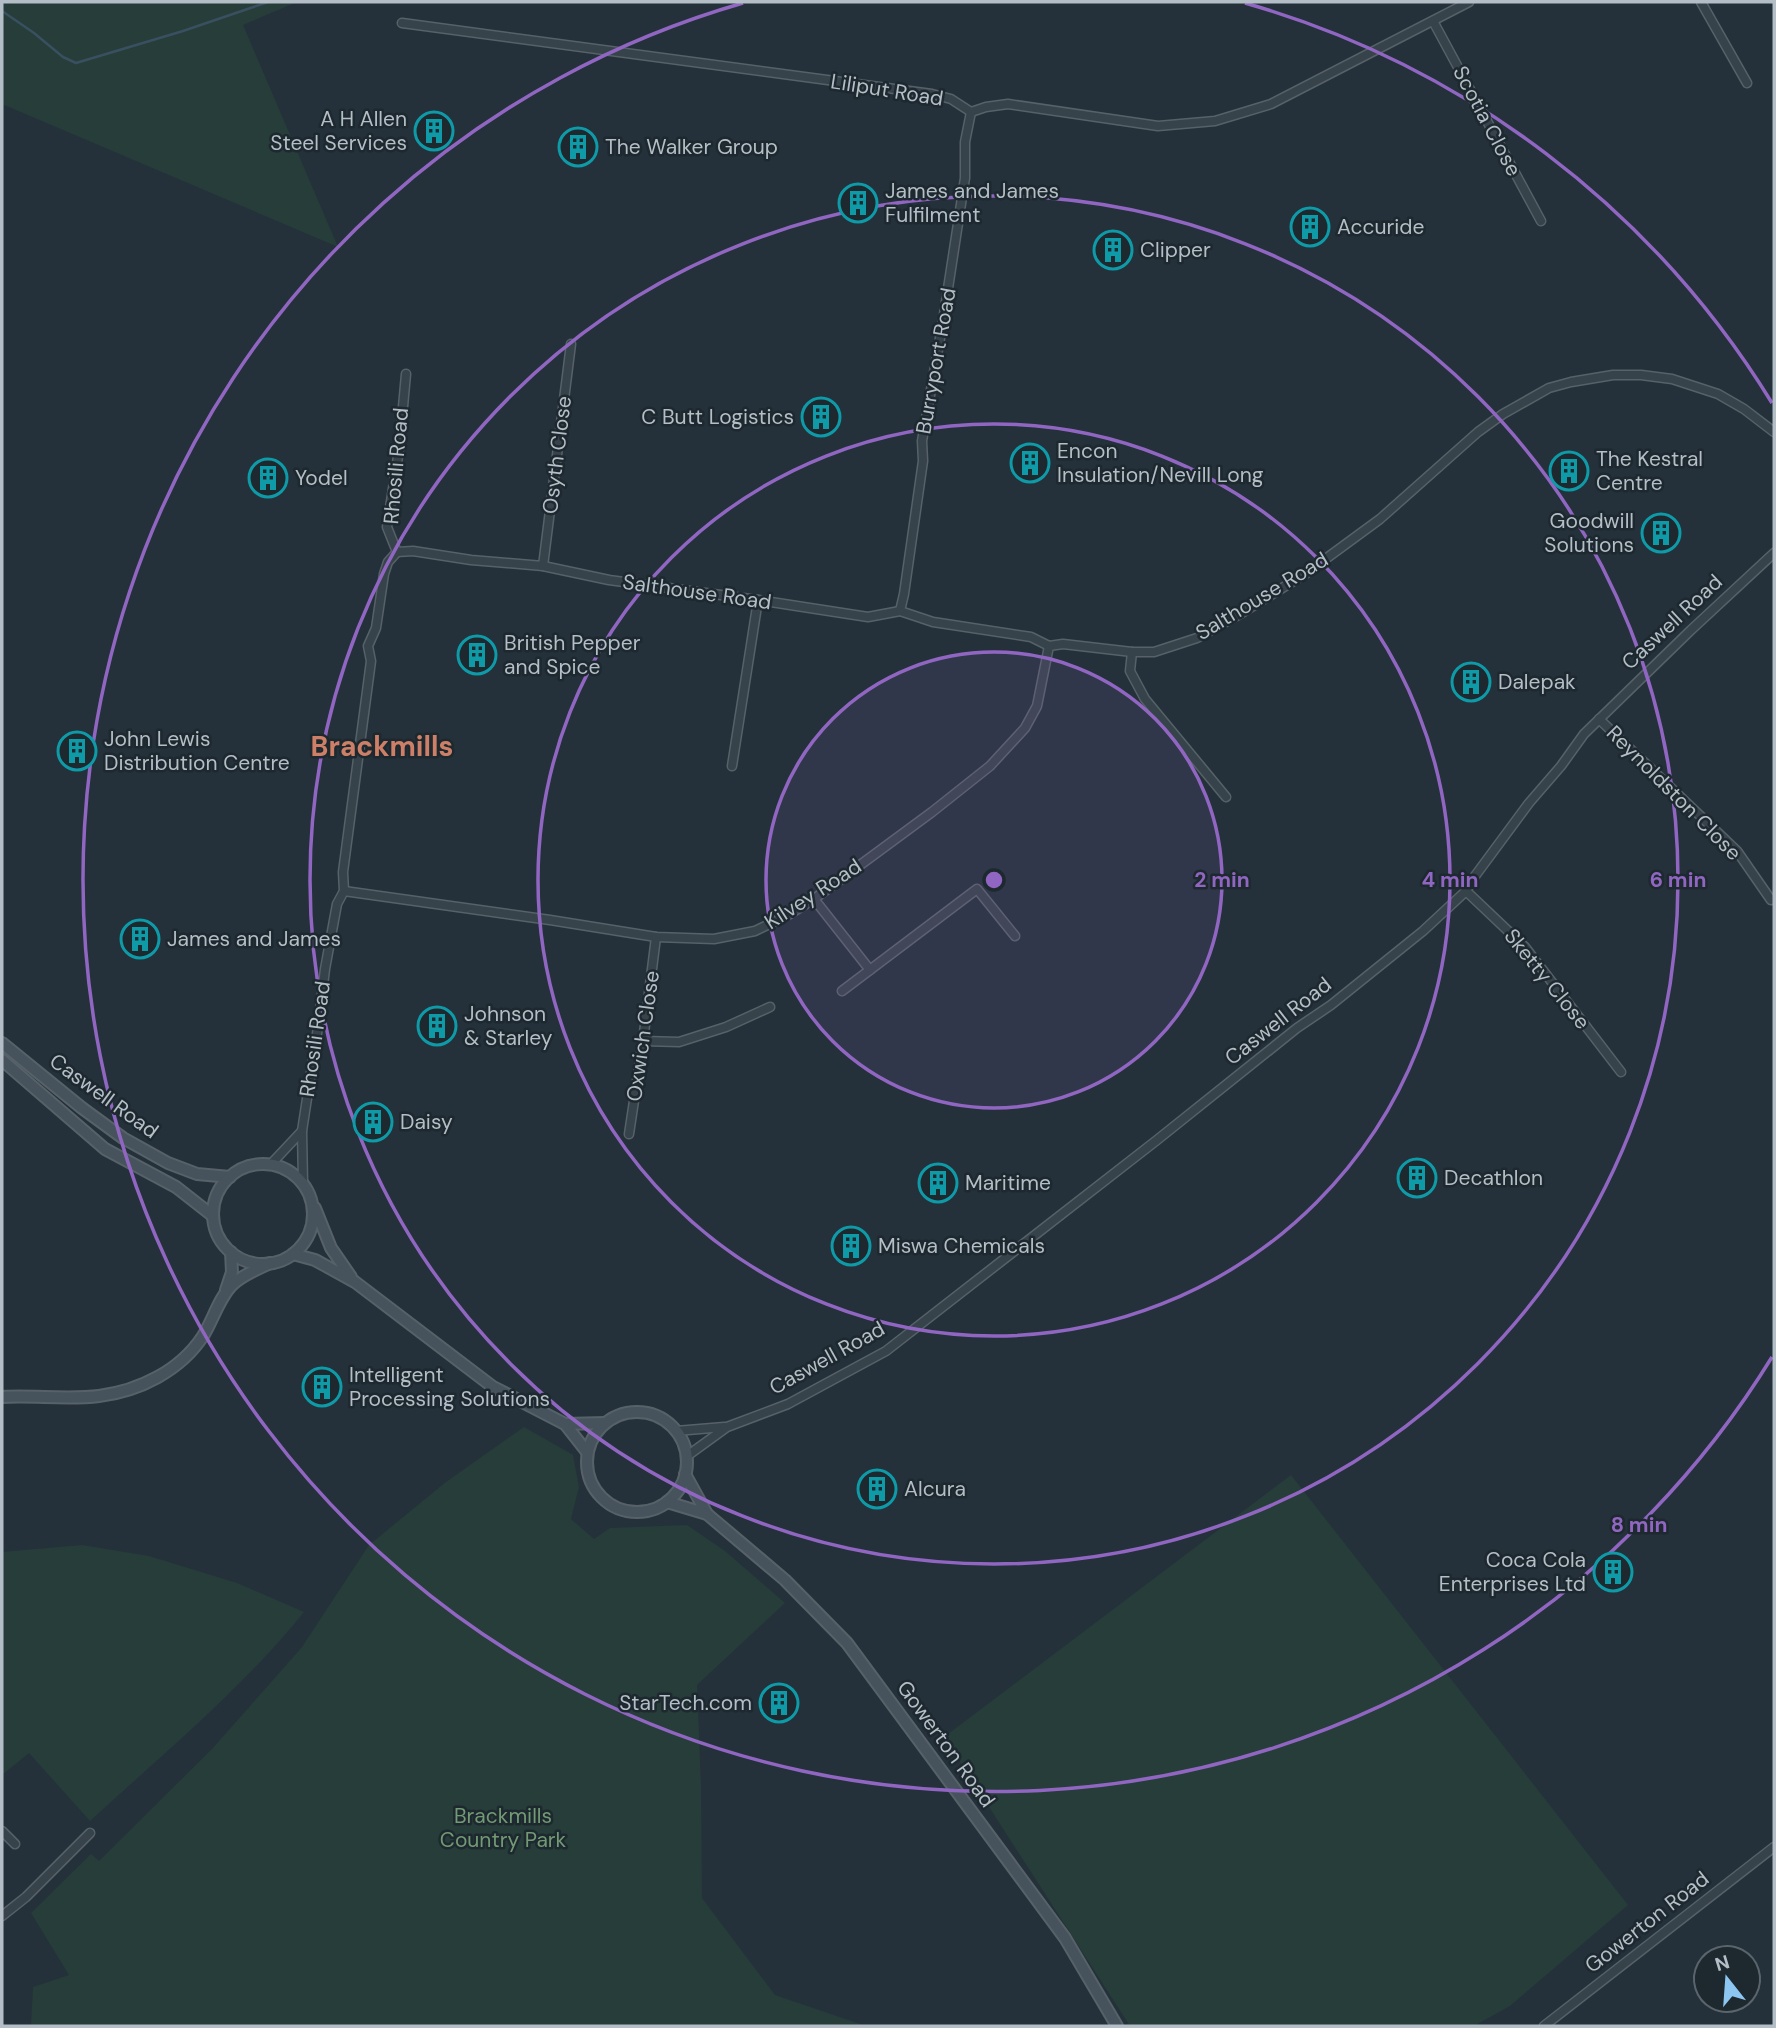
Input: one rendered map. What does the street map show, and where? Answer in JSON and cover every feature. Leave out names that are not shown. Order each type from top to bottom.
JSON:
[{"type":"street","name":"Liliput Road","points":[[402,23],[932,94],[951,99],[971,112],[1008,104],[1158,126],[1215,121],[1272,104],[1469,2]]},
{"type":"street","points":[[1701,2],[1747,83]]},
{"type":"street","name":"Scotia Close","points":[[1433,21],[1541,220]]},
{"type":"street","name":"Burryport Road","points":[[900,611],[923,461],[922,441],[965,178],[965,142],[971,112]]},
{"type":"street","name":"Osyth Close","points":[[543,566],[571,344]]},
{"type":"street","name":"Rhosili Road","points":[[303,1182],[302,1131],[325,969],[337,904],[344,891],[343,872],[371,661],[368,646],[376,628],[384,574],[388,562],[397,552],[387,527],[406,374]]},
{"type":"street","name":"Salthouse Road","points":[[397,552],[413,551],[471,560],[543,566],[609,580],[868,617],[900,611],[933,622],[1031,637],[1049,646],[1063,644],[1154,652],[1197,638],[1305,574],[1380,519],[1478,432],[1503,414],[1549,388],[1613,375],[1672,379],[1718,394],[1744,409],[1774,432]]},
{"type":"street","name":"Caswell Road","points":[[687,1456],[727,1427],[788,1404],[886,1351],[1306,1021],[1331,1005],[1423,930],[1466,891],[1529,803],[1584,734],[1774,553]]},
{"type":"street","points":[[732,766],[758,600]]},
{"type":"street","name":"Kilvey Road","points":[[344,891],[656,937],[714,939],[755,931],[814,899],[989,766],[1025,728],[1037,706],[1049,646]]},
{"type":"street","points":[[1132,652],[1130,671],[1145,699],[1226,797]]},
{"type":"street","name":"Reynoldston Close","points":[[1599,719],[1737,851],[1772,900],[1774,899]]},
{"type":"street","points":[[842,991],[977,890],[1015,936]]},
{"type":"street","name":"Sketty Close","points":[[1466,891],[1525,947],[1621,1072]]},
{"type":"street","points":[[814,899],[870,970]]},
{"type":"street","name":"Oxwich Close","points":[[629,1134],[656,937]]},
{"type":"street","points":[[643,1041],[679,1042],[726,1027],[770,1007]]},
{"type":"street","name":"Caswell Road","points":[[2,1043],[122,1138],[169,1163],[197,1174],[230,1177]]},
{"type":"street","name":"Caswell Road","points":[[2,1060],[105,1149],[176,1187],[213,1216]]},
{"type":"street","points":[[271,1164],[302,1131]]},
{"type":"street","points":[[270,1264],[243,1259],[231,1252],[218,1236],[213,1216],[218,1195],[230,1177],[242,1168],[256,1164],[271,1164],[283,1168],[303,1182],[332,1251],[355,1282]]},
{"type":"street","points":[[2,1397],[97,1396],[127,1390],[167,1371],[193,1348],[232,1285],[293,1254],[303,1244],[310,1231],[312,1203]]},
{"type":"street","points":[[223,1300],[232,1272],[231,1252]]},
{"type":"street","points":[[293,1254],[315,1260],[355,1282],[493,1387],[565,1424],[587,1452]]},
{"type":"street","points":[[642,1412],[664,1420],[676,1431],[687,1456],[685,1474],[678,1490],[667,1502],[652,1510],[635,1512],[618,1508],[599,1495],[591,1482],[587,1452],[594,1436],[605,1423],[619,1415],[642,1412]]},
{"type":"street","points":[[565,1424],[605,1423]]},
{"type":"street","name":"Caswell Road","points":[[676,1431],[727,1427]]},
{"type":"street","name":"Gowerton Road","points":[[685,1474],[707,1514],[785,1580],[847,1643],[1065,1938],[1117,2026]]},
{"type":"street","name":"Gowerton Road","points":[[667,1502],[707,1514]]},
{"type":"street","points":[[2,1830],[15,1844]]},
{"type":"street","points":[[2,1916],[26,1897],[90,1833]]},
{"type":"street","name":"Gowerton Road","points":[[1544,2026],[1774,1847]]},
{"type":"green space","points":[[2,2],[297,2],[243,25],[338,247],[2,104]]},
{"type":"green space","name":"Brackmills Country Park","points":[[524,1427],[573,1455],[579,1487],[571,1519],[594,1539],[610,1528],[687,1525],[725,1551],[785,1603],[697,1685],[702,1898],[775,1995],[866,2026],[31,2026],[33,1987],[69,1975],[31,1913],[91,1854],[99,1861],[212,1749],[302,1647],[369,1545],[446,1482]]},
{"type":"green space","points":[[1291,1475],[1628,1905],[1510,2006],[1474,2026],[1130,2026],[944,1737]]},
{"type":"green space","points":[[82,1545],[149,1556],[237,1583],[304,1612],[255,1668],[90,1821],[29,1753],[2,1775],[2,1552]]},
{"type":"waterway","points":[[2,11],[63,57],[76,63],[268,2]]},
{"type":"place","name":"A H Allen Steel Services","points":[[434,131]]},
{"type":"place","name":"The Walker Group","points":[[578,147]]},
{"type":"place","name":"James and James Fulfilment","points":[[858,203]]},
{"type":"place","name":"Accuride","points":[[1310,227]]},
{"type":"place","name":"Clipper","points":[[1113,250]]},
{"type":"place","name":"C Butt Logistics","points":[[821,417]]},
{"type":"place","name":"Encon Insulation/Nevill Long","points":[[1030,463]]},
{"type":"place","name":"The Kestral Centre","points":[[1569,471]]},
{"type":"place","name":"Yodel","points":[[268,478]]},
{"type":"place","name":"Goodwill Solutions","points":[[1661,533]]},
{"type":"place","name":"British Pepper and Spice","points":[[477,655]]},
{"type":"place","name":"Dalepak","points":[[1471,682]]},
{"type":"place","name":"John Lewis Distribution Centre","points":[[77,751]]},
{"type":"place","name":"James and James","points":[[140,939]]},
{"type":"place","name":"Johnson & Starley","points":[[437,1026]]},
{"type":"place","name":"Daisy","points":[[373,1122]]},
{"type":"place","name":"Decathlon","points":[[1417,1178]]},
{"type":"place","name":"Maritime","points":[[938,1183]]},
{"type":"place","name":"Miswa Chemicals","points":[[851,1246]]},
{"type":"place","name":"Intelligent Processing Solutions","points":[[322,1387]]},
{"type":"place","name":"Alcura","points":[[877,1489]]},
{"type":"place","name":"Coca Cola Enterprises Ltd","points":[[1613,1572]]},
{"type":"place","name":"StarTech.com","points":[[779,1703]]},
{"type":"district","name":"Brackmills","points":[[382,746]]}]
